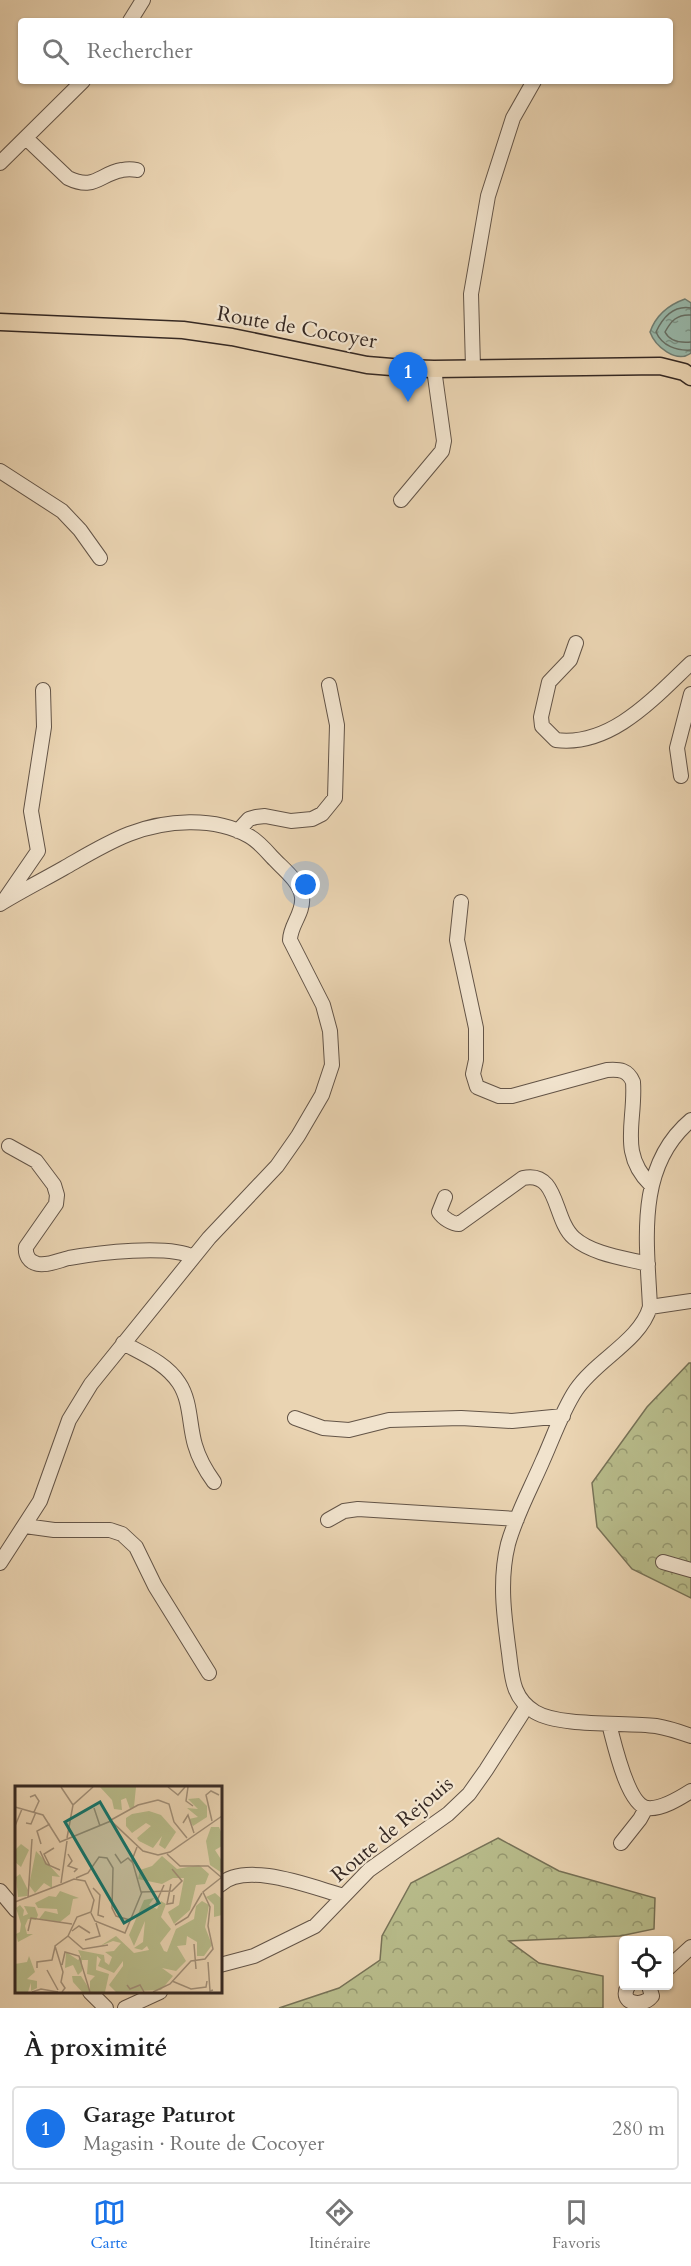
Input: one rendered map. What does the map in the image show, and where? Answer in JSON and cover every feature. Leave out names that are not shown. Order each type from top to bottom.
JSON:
[{"type":"main road","name":"Route de Cocoyer","points":[[0,322],[183,330],[232,337],[367,365],[434,369],[660,366],[689,372]]},
{"type":"street","points":[[132,18],[143,0]]},
{"type":"street","points":[[0,163],[27,139],[80,84]]},
{"type":"street","points":[[473,367],[471,294],[488,196],[513,118],[532,84]]},
{"type":"street","points":[[27,139],[68,178],[76,182],[94,183],[123,169],[137,170]]},
{"type":"street","points":[[401,500],[442,451],[444,441],[434,369]]},
{"type":"street","points":[[0,471],[62,511],[80,530],[100,558]]},
{"type":"street","points":[[576,643],[570,660],[549,682],[541,717],[542,726],[556,740],[568,742],[611,729],[640,710],[691,663]]},
{"type":"street","points":[[238,831],[249,819],[256,817],[265,816],[291,821],[312,819],[322,814],[335,798],[337,725],[329,685]]},
{"type":"street","points":[[2,903],[38,852],[39,843],[31,811],[44,727],[43,690]]},
{"type":"street","points":[[681,776],[677,748],[691,694]]},
{"type":"street","points":[[0,1563],[39,1501],[69,1420],[91,1384],[193,1257],[277,1166],[322,1095],[332,1065],[330,1031],[322,1005],[290,940],[291,932],[301,910],[302,897],[297,884],[260,844],[238,831],[227,826],[199,822],[163,824],[146,828],[108,843],[2,903]]},
{"type":"street","points":[[461,902],[456,940],[476,1028],[476,1060],[472,1074],[477,1087],[499,1096],[512,1096],[607,1070],[621,1070],[630,1075],[633,1082],[630,1138],[633,1158],[640,1174],[651,1185]]},
{"type":"street","points":[[691,1120],[665,1151],[651,1185],[646,1244],[650,1307],[639,1328],[598,1364],[573,1394],[517,1519],[508,1546],[503,1582],[503,1600],[514,1690],[520,1701],[536,1712],[551,1717],[609,1724],[656,1726],[691,1736]]},
{"type":"street","points":[[9,1146],[36,1161],[50,1178],[57,1195],[56,1204],[26,1247],[29,1259],[36,1264],[70,1258],[153,1250],[175,1251],[193,1257]]},
{"type":"street","points":[[445,1197],[440,1207],[442,1216],[459,1224],[523,1178],[533,1176],[544,1180],[550,1189],[566,1230],[573,1238],[583,1245],[624,1259],[648,1264]]},
{"type":"street","points":[[650,1307],[691,1301]]},
{"type":"street","points":[[123,1343],[154,1360],[180,1383],[195,1444],[201,1461],[214,1482]]},
{"type":"street","points":[[295,1418],[323,1428],[349,1430],[389,1420],[461,1418],[512,1421],[563,1416]]},
{"type":"street","points":[[328,1520],[344,1511],[358,1509],[517,1519]]},
{"type":"street","points":[[25,1526],[54,1530],[110,1530],[122,1534],[136,1546],[155,1586],[209,1673]]},
{"type":"street","points":[[663,1562],[691,1570]]},
{"type":"street","name":"Route de Rejouis","points":[[222,1964],[254,1956],[315,1926],[369,1870],[448,1814],[469,1794],[527,1706]]},
{"type":"street","points":[[609,1724],[620,1765],[639,1804],[646,1808],[658,1807],[691,1791]]},
{"type":"street","points":[[621,1843],[646,1808]]},
{"type":"street","points":[[222,1884],[235,1877],[262,1875],[344,1896]]},
{"type":"street","points":[[0,1891],[15,1909]]},
{"type":"street","points":[[673,1964],[691,1947]]},
{"type":"street","points":[[626,1990],[626,2000],[640,2007],[650,2001],[652,1996],[650,1990]]},
{"type":"street","points":[[91,1993],[106,2008]]},
{"type":"street","points":[[125,2008],[158,1993]]},
{"type":"green space","points":[[691,1363],[691,1598],[632,1569],[597,1527],[592,1483],[647,1407]]},
{"type":"green space","points":[[498,1838],[559,1871],[655,1898],[654,1929],[620,1936],[509,1941],[539,1963],[603,1976],[603,2008],[279,2008],[339,1988],[380,1960],[382,1936],[411,1883]]},
{"type":"water","points":[[685,299],[691,303],[691,353],[679,356],[661,348],[650,332],[663,311]]},
{"type":"place","name":"Garage Paturot","points":[[408,402]]}]
